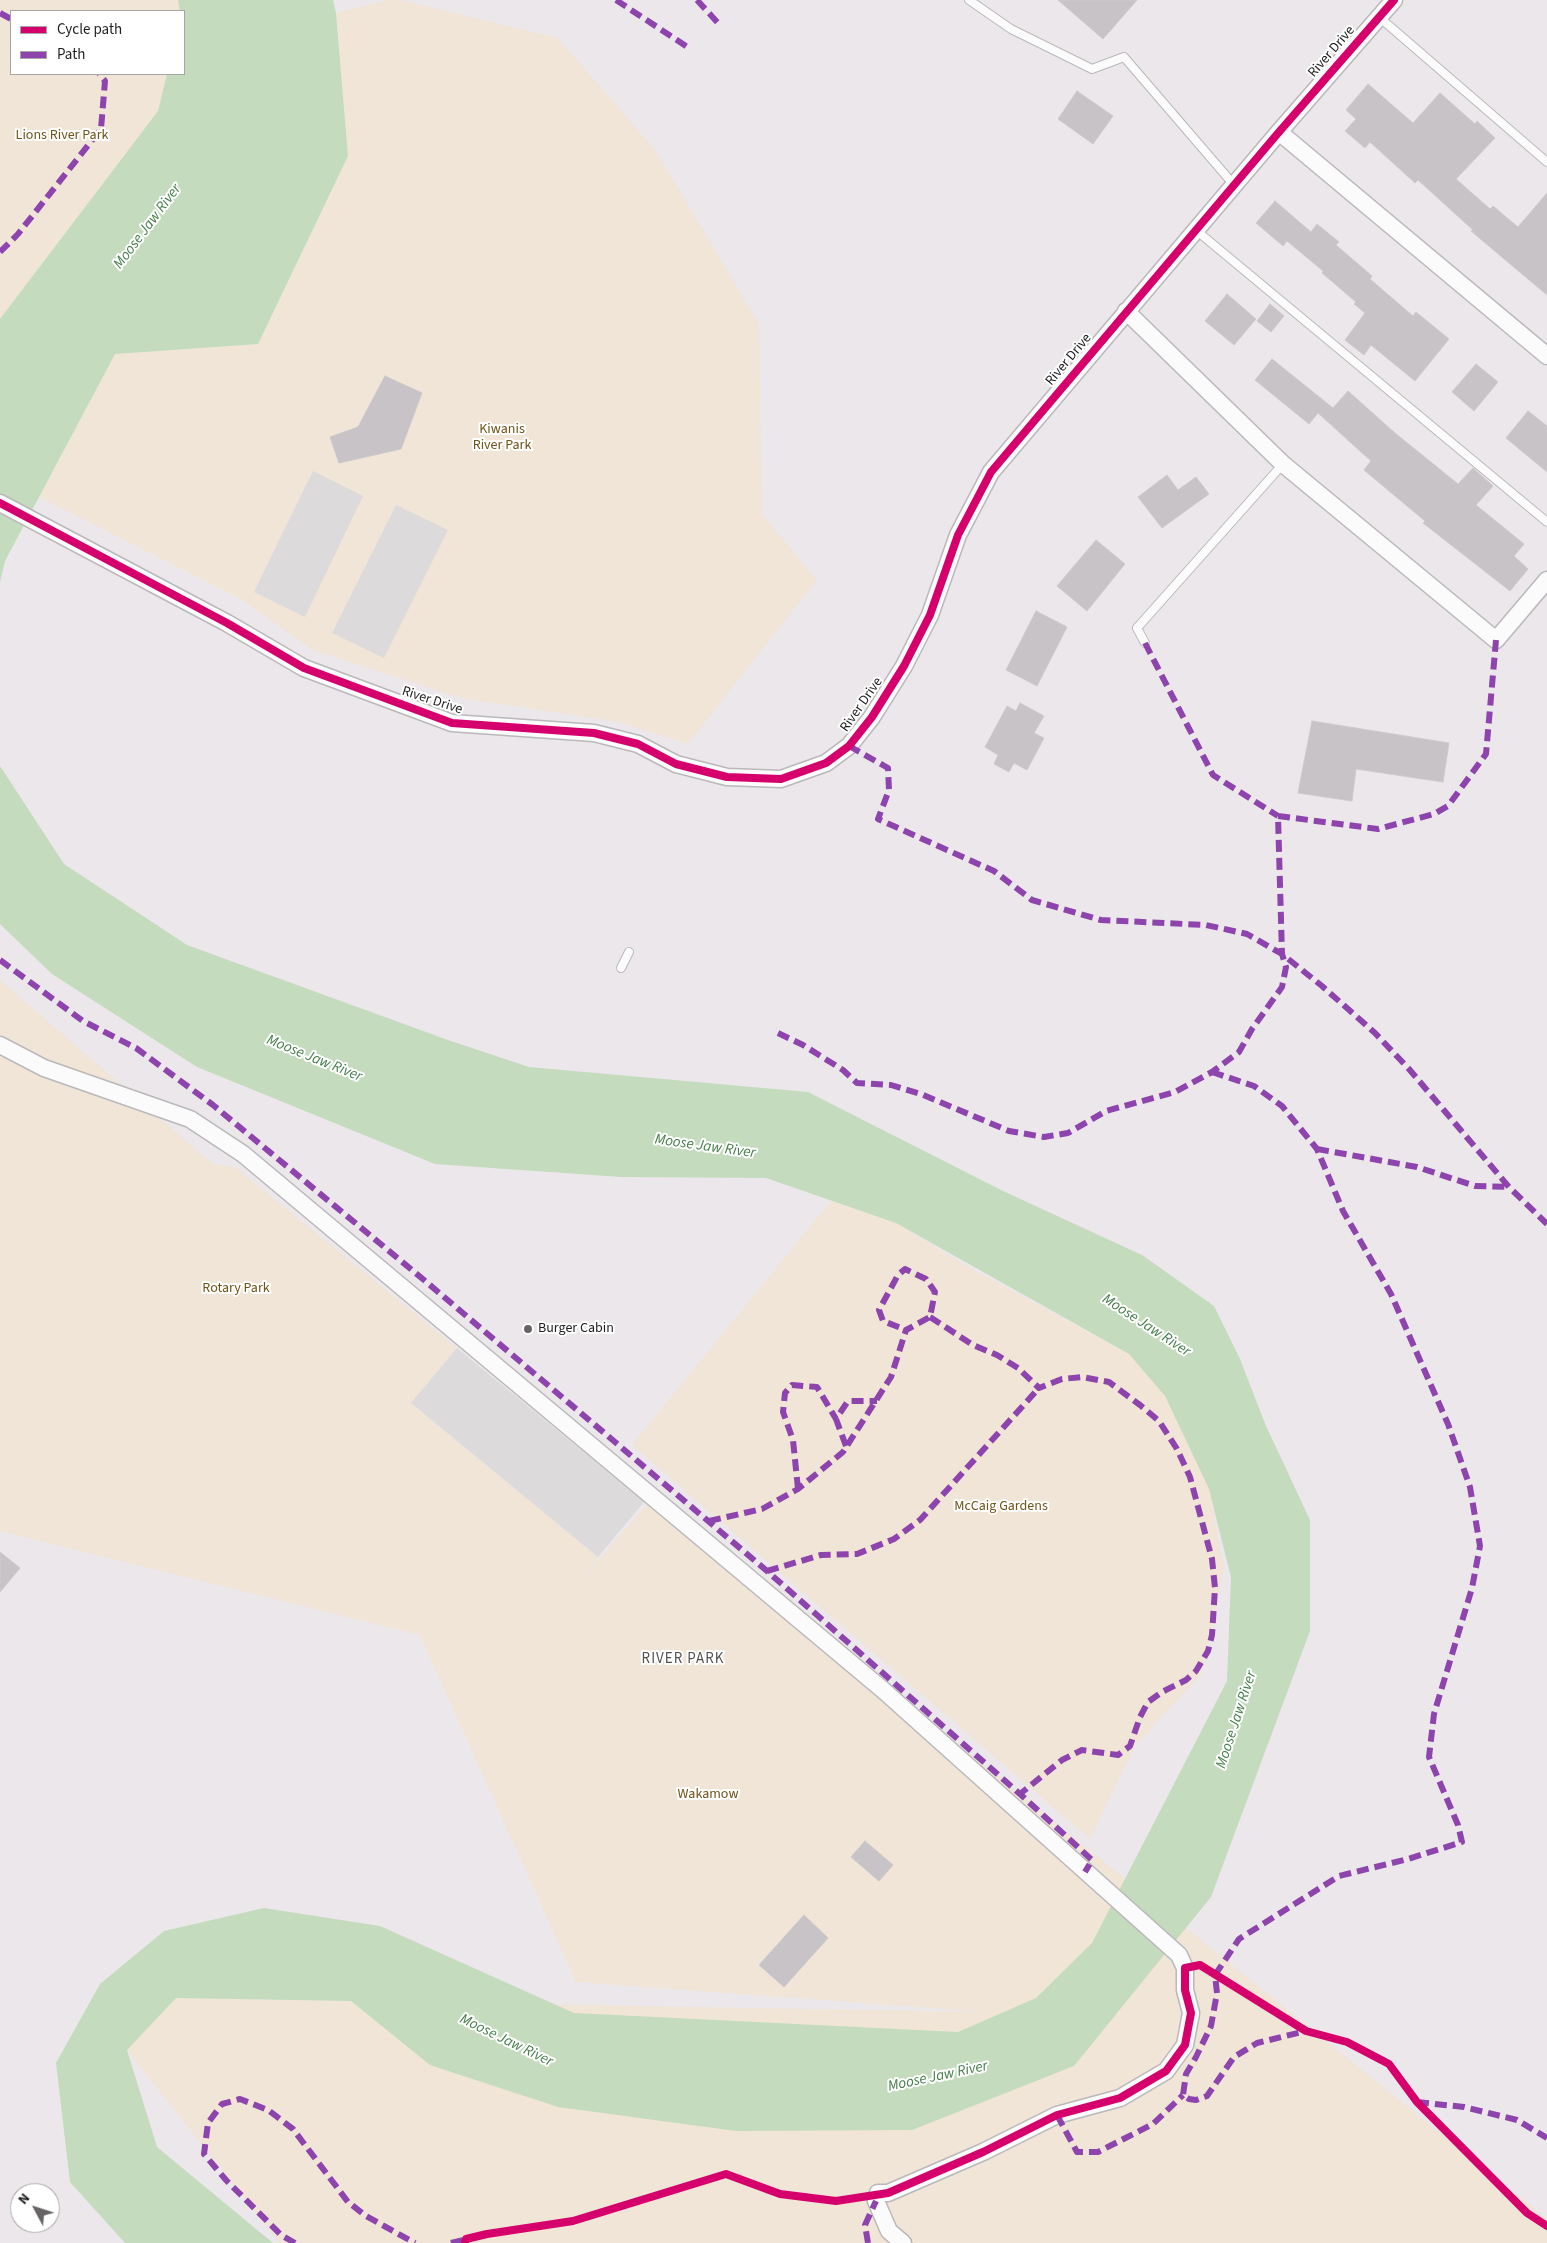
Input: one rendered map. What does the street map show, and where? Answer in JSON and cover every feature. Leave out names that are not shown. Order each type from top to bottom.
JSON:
[{"type":"street","name":"River Drive","points":[[0,503],[227,623],[304,668],[452,723],[594,733],[638,744],[676,764],[727,777],[781,778],[826,763],[849,746],[872,717],[904,666],[930,615],[958,535],[991,472],[1126,311],[1197,232],[1279,132],[1394,0]]},
{"type":"street","points":[[1279,132],[1547,356]]},
{"type":"street","points":[[1126,311],[1283,464],[1496,640],[1547,580]]},
{"type":"street","points":[[0,1045],[44,1068],[190,1119],[243,1154],[883,1690],[1182,1961],[1185,1990],[1191,2013],[1185,2045],[1166,2071],[1120,2098],[1056,2115],[983,2152],[888,2193],[878,2193],[876,2201],[889,2231],[903,2243]]},
{"type":"lane","points":[[969,0],[1011,29],[1092,69],[1124,57],[1234,185]]},
{"type":"lane","points":[[1379,17],[1547,162]]},
{"type":"lane","points":[[1197,232],[1547,522]]},
{"type":"lane","points":[[1145,643],[1137,628],[1283,464]]},
{"type":"lane","points":[[621,968],[629,952]]},
{"type":"green space","name":"Lions River Park","points":[[0,0],[178,0],[180,10],[10,10],[10,75],[167,75],[158,111],[0,319]]},
{"type":"green space","name":"Kiwanis River Park","points":[[389,0],[400,0],[558,38],[656,151],[759,324],[762,514],[817,580],[688,744],[619,722],[461,698],[313,650],[241,599],[39,497],[115,354],[258,344],[348,156],[336,13]]},
{"type":"green space","name":"Wakamow","points":[[0,980],[213,1164],[235,1167],[457,1348],[412,1404],[598,1557],[578,1583],[653,1498],[1547,2219],[1547,2243],[280,2243],[127,2050],[175,1998],[986,2012],[576,1982],[420,1635],[0,1531]]},
{"type":"green space","name":"McCaig Gardens","points":[[831,1201],[896,1223],[970,1268],[1129,1354],[1165,1396],[1209,1489],[1224,1569],[1202,1674],[1136,1744],[1090,1839],[632,1445]]},
{"type":"shaded area","points":[[313,471],[363,496],[305,617],[254,592]]},
{"type":"shaded area","points":[[396,505],[448,530],[384,658],[332,633]]},
{"type":"shaded area","points":[[457,1348],[644,1502],[598,1557],[411,1403]]},
{"type":"water","name":"Moose Jaw River","points":[[178,0],[333,0],[336,13],[348,156],[258,344],[115,354],[5,561],[0,582],[0,319],[158,111],[167,75],[185,75],[185,10],[180,10]]},
{"type":"water","name":"Moose Jaw River","points":[[0,766],[64,864],[187,945],[448,1040],[529,1067],[808,1092],[1003,1191],[1142,1255],[1214,1306],[1240,1359],[1266,1426],[1310,1520],[1310,1631],[1211,1897],[1074,2066],[912,2130],[736,2131],[558,2107],[430,2065],[351,2001],[176,1998],[127,2050],[157,2147],[273,2243],[125,2243],[70,2182],[56,2063],[100,1984],[164,1931],[264,1908],[380,1926],[574,2013],[958,2032],[1036,1998],[1092,1943],[1227,1681],[1231,1577],[1209,1489],[1165,1396],[1129,1354],[896,1223],[766,1178],[621,1177],[435,1164],[197,1067],[52,974],[0,924]]},
{"type":"building","points":[[1058,0],[1137,0],[1103,39]]},
{"type":"building","points":[[1368,84],[1413,123],[1440,93],[1475,124],[1477,121],[1495,138],[1456,179],[1490,209],[1493,206],[1518,227],[1547,193],[1547,295],[1471,231],[1473,230],[1418,180],[1415,183],[1370,142],[1365,148],[1345,131],[1356,119],[1346,110]]},
{"type":"building","points":[[1077,91],[1113,116],[1093,144],[1058,119]]},
{"type":"building","points":[[1275,201],[1311,232],[1317,224],[1339,242],[1336,245],[1372,276],[1370,279],[1413,316],[1416,312],[1449,339],[1415,381],[1371,345],[1364,355],[1345,340],[1365,313],[1354,304],[1356,302],[1322,273],[1323,271],[1287,241],[1283,246],[1256,223]]},
{"type":"building","points":[[1227,294],[1256,319],[1234,345],[1205,321]]},
{"type":"building","points":[[1270,304],[1284,316],[1271,332],[1257,321]]},
{"type":"building","points":[[1272,359],[1333,408],[1348,391],[1395,433],[1458,484],[1473,468],[1493,486],[1476,505],[1524,544],[1514,556],[1528,569],[1510,591],[1423,523],[1425,521],[1364,470],[1371,461],[1318,413],[1309,424],[1255,380]]},
{"type":"building","points":[[1476,364],[1498,382],[1474,411],[1452,392]]},
{"type":"building","points":[[385,376],[422,393],[401,449],[339,463],[330,437],[358,427]]},
{"type":"building","points":[[1528,411],[1547,426],[1547,472],[1506,438]]},
{"type":"building","points":[[1167,475],[1178,490],[1196,477],[1209,494],[1162,528],[1138,497]]},
{"type":"building","points":[[1096,540],[1125,564],[1087,611],[1057,586]]},
{"type":"building","points":[[1036,611],[1067,627],[1037,686],[1006,670]]},
{"type":"building","points":[[1020,703],[1044,716],[1034,733],[1044,738],[1027,770],[1014,763],[1009,772],[994,764],[998,755],[985,747],[1007,706],[1016,711]]},
{"type":"building","points":[[1312,721],[1449,743],[1443,782],[1356,769],[1352,801],[1298,793]]},
{"type":"building","points":[[0,1552],[20,1568],[0,1592]]},
{"type":"building","points":[[865,1841],[893,1865],[879,1881],[851,1857]]},
{"type":"building","points":[[804,1915],[828,1938],[784,1987],[759,1965]]},
{"type":"marked path","points":[[616,0],[689,48]]},
{"type":"marked path","points":[[697,0],[718,23]]},
{"type":"marked path","points":[[0,13],[10,18]]},
{"type":"marked path","points":[[0,252],[18,234],[101,129],[105,81],[100,75]]},
{"type":"marked path","points":[[778,1033],[803,1045],[843,1070],[857,1083],[891,1085],[921,1094],[1009,1131],[1044,1137],[1068,1133],[1106,1111],[1175,1092],[1212,1072],[1239,1052],[1252,1029],[1282,987],[1286,967],[1282,954],[1278,816],[1378,829],[1434,814],[1448,806],[1486,754],[1496,640]]},
{"type":"marked path","points":[[1145,643],[1213,775],[1278,816]]},
{"type":"marked path","points":[[849,746],[888,768],[889,790],[878,819],[994,871],[1032,900],[1101,920],[1206,925],[1247,934],[1282,954],[1322,986],[1375,1033],[1409,1069],[1509,1187],[1547,1224]]},
{"type":"marked path","points":[[0,960],[83,1021],[136,1048],[213,1105],[424,1280],[767,1571],[1020,1794],[1092,1860],[1085,1872]]},
{"type":"marked path","points":[[1212,1072],[1254,1086],[1282,1106],[1317,1149],[1343,1211],[1391,1294],[1448,1424],[1470,1487],[1480,1546],[1472,1588],[1434,1714],[1429,1757],[1458,1825],[1462,1842],[1408,1859],[1339,1876],[1239,1939],[1215,1975],[1217,1993],[1211,2026],[1186,2074],[1183,2095],[1189,2099],[1196,2100],[1207,2096],[1234,2057],[1257,2043],[1306,2031]]},
{"type":"marked path","points":[[1317,1149],[1417,1167],[1475,1186],[1509,1187]]},
{"type":"marked path","points":[[709,1521],[762,1509],[798,1489],[843,1452],[891,1377],[906,1330],[930,1317],[935,1292],[926,1279],[905,1269],[898,1275],[879,1310],[883,1321],[906,1330]]},
{"type":"marked path","points":[[930,1317],[973,1345],[997,1355],[1018,1368],[1039,1388],[1062,1379],[1082,1377],[1109,1382],[1159,1421],[1177,1449],[1190,1477],[1212,1559],[1215,1588],[1212,1635],[1208,1651],[1196,1671],[1186,1680],[1162,1692],[1148,1702],[1140,1717],[1130,1746],[1118,1755],[1082,1750],[1062,1760],[1020,1794]]},
{"type":"marked path","points":[[798,1489],[793,1440],[783,1412],[785,1393],[792,1385],[817,1387],[836,1419]]},
{"type":"marked path","points":[[767,1571],[821,1555],[857,1554],[894,1539],[920,1520],[1039,1388]]},
{"type":"marked path","points":[[846,1446],[836,1419],[848,1401],[877,1401]]},
{"type":"marked path","points":[[1057,2115],[1077,2152],[1098,2152],[1153,2124],[1183,2095]]},
{"type":"marked path","points":[[295,2243],[281,2235],[226,2180],[204,2154],[208,2123],[222,2104],[240,2099],[268,2110],[293,2129],[348,2202],[366,2216],[415,2243]]},
{"type":"marked path","points":[[1417,2102],[1464,2107],[1517,2120],[1547,2138]]},
{"type":"marked path","points":[[868,2243],[865,2225],[876,2201]]},
{"type":"marked path","points":[[451,2243],[468,2239]]},
{"type":"cycle path","points":[[0,503],[227,623],[304,668],[452,723],[594,733],[638,744],[676,764],[727,777],[781,779],[826,763],[849,746],[872,717],[904,666],[930,615],[958,535],[991,472],[1279,132],[1394,0]]},
{"type":"cycle path","points":[[465,2243],[466,2239],[487,2234],[573,2221],[726,2174],[780,2194],[836,2201],[888,2193],[983,2152],[1057,2115],[1120,2098],[1166,2071],[1185,2045],[1191,2013],[1185,1990],[1185,1968],[1200,1965],[1306,2031],[1347,2042],[1389,2064],[1417,2102],[1527,2213],[1547,2226]]},
{"type":"place","name":"Burger Cabin","points":[[528,1329]]},
{"type":"district","name":"RIVER PARK","points":[[683,1660]]},
{"type":"park label","name":"Rotary Park","points":[[236,1289]]}]
